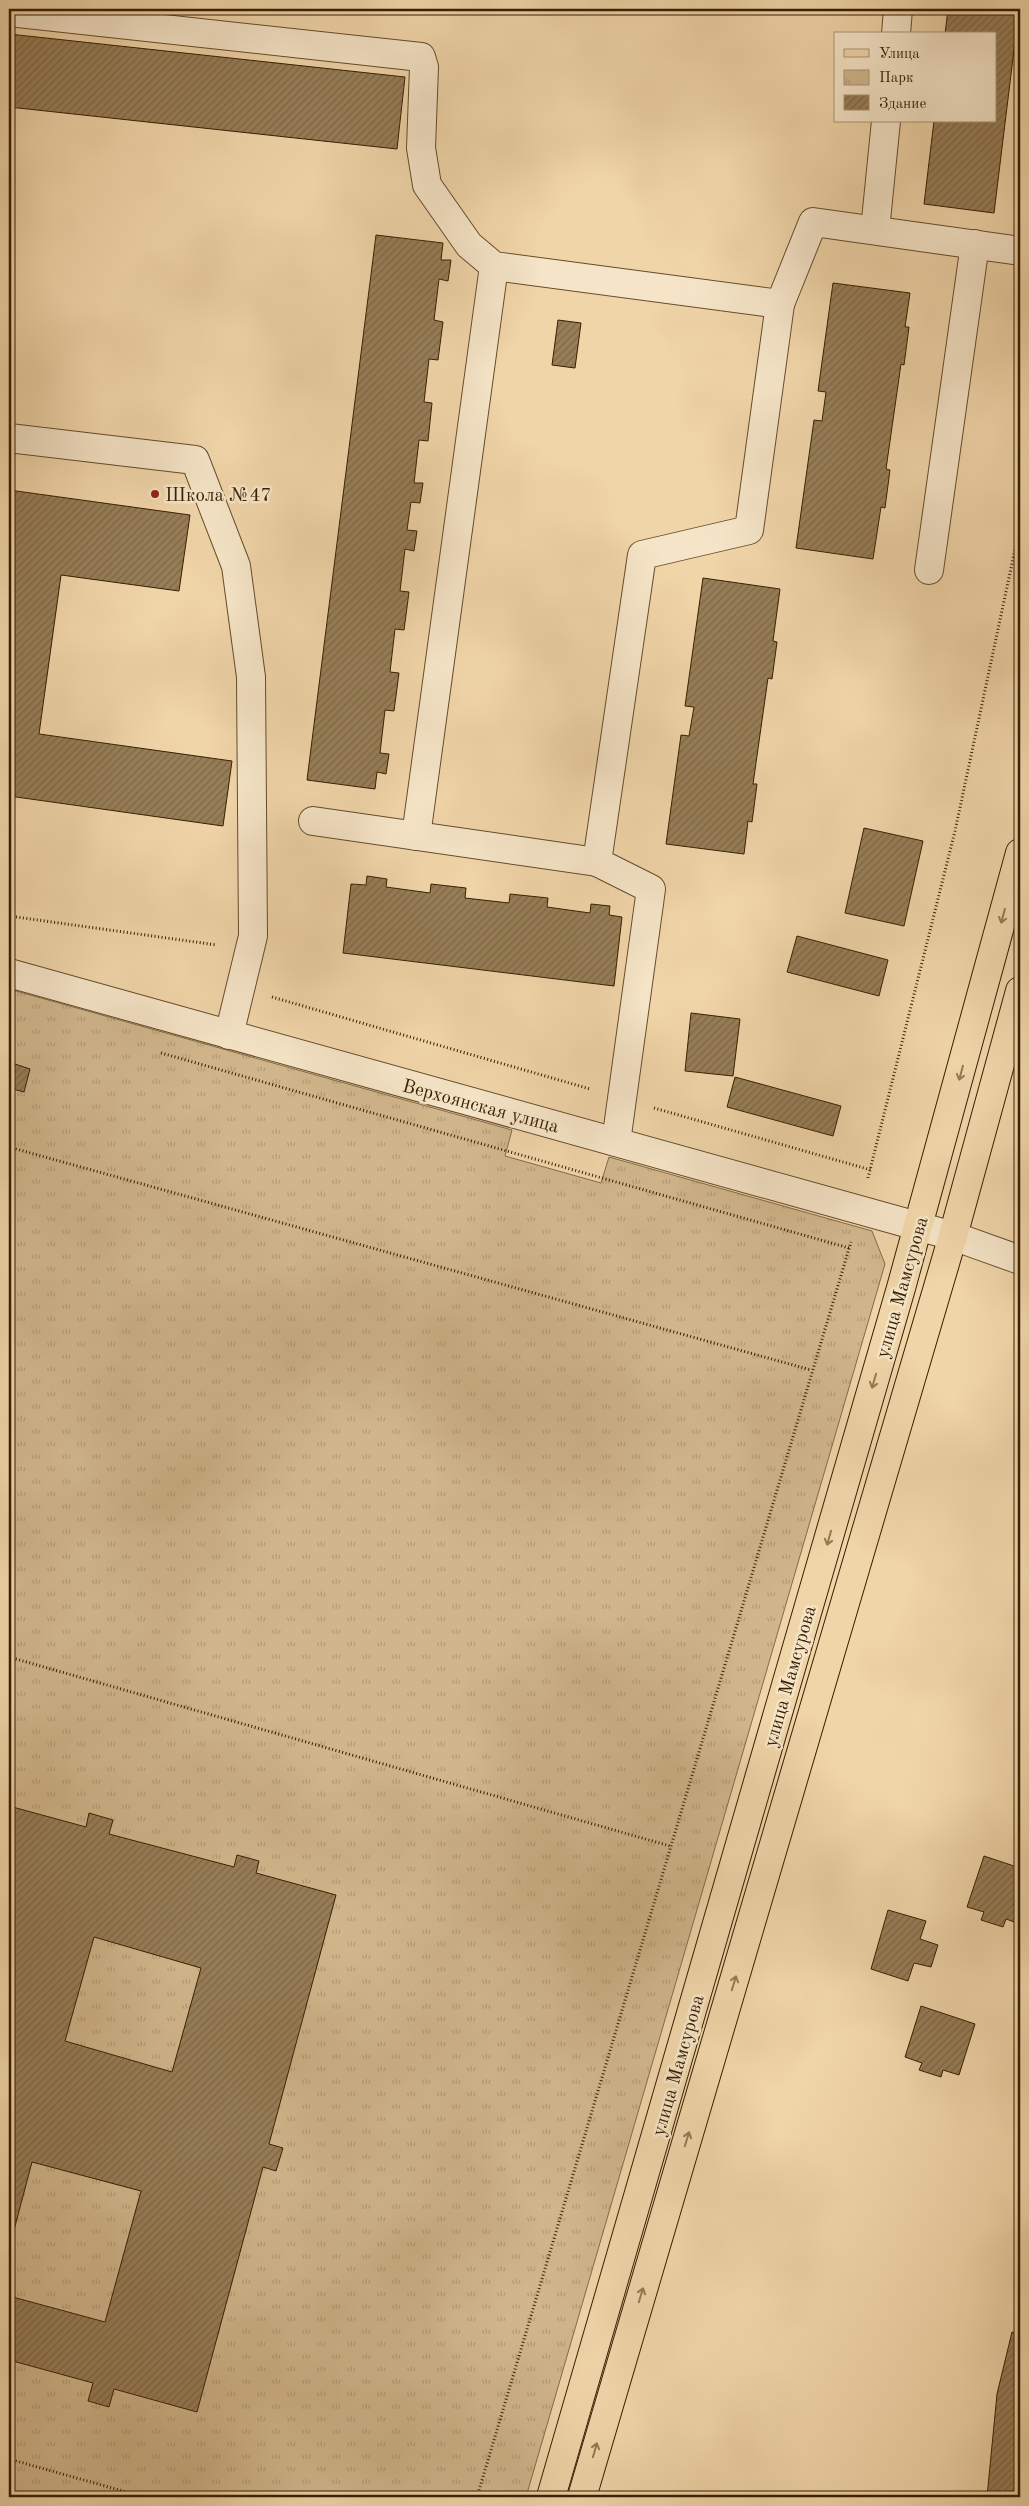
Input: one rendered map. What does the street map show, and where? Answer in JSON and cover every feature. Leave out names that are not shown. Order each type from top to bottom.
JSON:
[{"type":"main road","name":"улица Мамсурова","points":[[551,2497],[919,1226],[1020,852]]},
{"type":"main road","name":"улица Мамсурова","points":[[582,2497],[954,1236],[1020,990]]},
{"type":"street","points":[[896,32],[898,9]]},
{"type":"street","points":[[9,12],[421,57],[424,67],[421,148],[427,185],[469,245],[494,266],[780,304]]},
{"type":"street","points":[[875,230],[886,122]]},
{"type":"street","points":[[597,862],[642,555],[749,530],[780,304],[813,222],[1020,250]]},
{"type":"street","points":[[929,570],[975,244]]},
{"type":"street","points":[[416,836],[494,266]]},
{"type":"street","points":[[9,438],[195,460],[236,566],[251,677],[253,936],[229,1035]]},
{"type":"street","points":[[313,821],[597,862],[650,889],[616,1142]]},
{"type":"street","name":"Верхоянская улица","points":[[9,973],[919,1226],[954,1236],[1020,1260]]},
{"type":"path","points":[[477,2497],[860,1210],[955,831],[1020,526]]},
{"type":"path","points":[[9,916],[250,950]]},
{"type":"path","points":[[240,988],[871,1170]]},
{"type":"path","points":[[160,1053],[849,1248]]},
{"type":"path","points":[[9,1148],[811,1370]]},
{"type":"path","points":[[9,1656],[670,1846]]},
{"type":"path","points":[[9,2459],[144,2497]]},
{"type":"green space","points":[[9,989],[512,1130],[505,1156],[601,1183],[609,1157],[872,1231],[885,1264],[526,2497],[16,2497],[9,2495]]},
{"type":"building","points":[[948,9],[1019,9],[994,213],[924,204],[934,122],[996,122],[996,32],[945,32]]},
{"type":"building","points":[[9,34],[405,77],[397,149],[9,107]]},
{"type":"building","points":[[376,235],[443,243],[441,260],[451,260],[448,281],[439,279],[434,320],[443,322],[438,360],[429,359],[424,402],[432,403],[428,441],[419,440],[414,483],[423,483],[420,503],[411,502],[407,530],[417,531],[414,551],[405,549],[400,591],[409,592],[404,630],[395,629],[390,672],[399,673],[394,711],[385,710],[380,753],[389,754],[386,774],[377,772],[375,789],[307,780]]},
{"type":"building","points":[[833,283],[910,293],[905,327],[909,327],[904,365],[901,364],[886,469],[890,470],[885,508],[881,507],[873,559],[796,548],[814,420],[822,421],[826,392],[818,391]]},
{"type":"building","points":[[558,320],[581,323],[575,368],[552,365]]},
{"type":"building","points":[[9,490],[190,515],[179,591],[61,575],[39,734],[232,761],[223,826],[9,796]]},
{"type":"building","points":[[703,578],[780,589],[773,641],[777,642],[772,679],[768,678],[753,784],[757,784],[752,822],[748,821],[744,854],[666,844],[681,735],[689,736],[694,707],[685,706]]},
{"type":"building","points":[[864,828],[923,841],[904,926],[845,913]]},
{"type":"building","points":[[367,876],[387,879],[386,887],[430,893],[431,884],[466,888],[465,898],[509,903],[510,894],[548,898],[547,907],[590,913],[591,904],[610,906],[609,915],[622,917],[614,986],[343,953],[351,884],[366,885]]},
{"type":"building","points":[[797,936],[888,960],[879,996],[787,972]]},
{"type":"building","points":[[691,1013],[740,1019],[733,1076],[685,1071]]},
{"type":"building","points":[[9,1062],[30,1069],[24,1092],[9,1088]]},
{"type":"building","points":[[735,1077],[841,1106],[833,1136],[727,1107]]},
{"type":"building","points":[[9,1806],[86,1827],[89,1813],[113,1820],[109,1834],[234,1867],[237,1855],[259,1861],[256,1873],[336,1895],[269,2144],[283,2148],[276,2171],[263,2167],[197,2412],[114,2389],[109,2407],[88,2401],[93,2383],[9,2360],[9,2296],[105,2322],[141,2191],[32,2162],[9,2249]],"holes":[[[94,1937],[201,1968],[172,2072],[65,2041]]]},
{"type":"building","points":[[984,1856],[1020,1868],[1020,1924],[1006,1919],[1003,1927],[981,1920],[984,1912],[967,1907]]},
{"type":"building","points":[[888,1910],[926,1921],[920,1939],[938,1945],[931,1967],[914,1963],[908,1981],[871,1969]]},
{"type":"building","points":[[921,2006],[975,2024],[959,2075],[943,2070],[941,2077],[919,2070],[922,2063],[905,2057]]},
{"type":"building","points":[[1012,2332],[1020,2334],[1020,2497],[987,2497],[997,2394]]},
{"type":"place","name":"Школа №47","points":[[155,494]]}]
